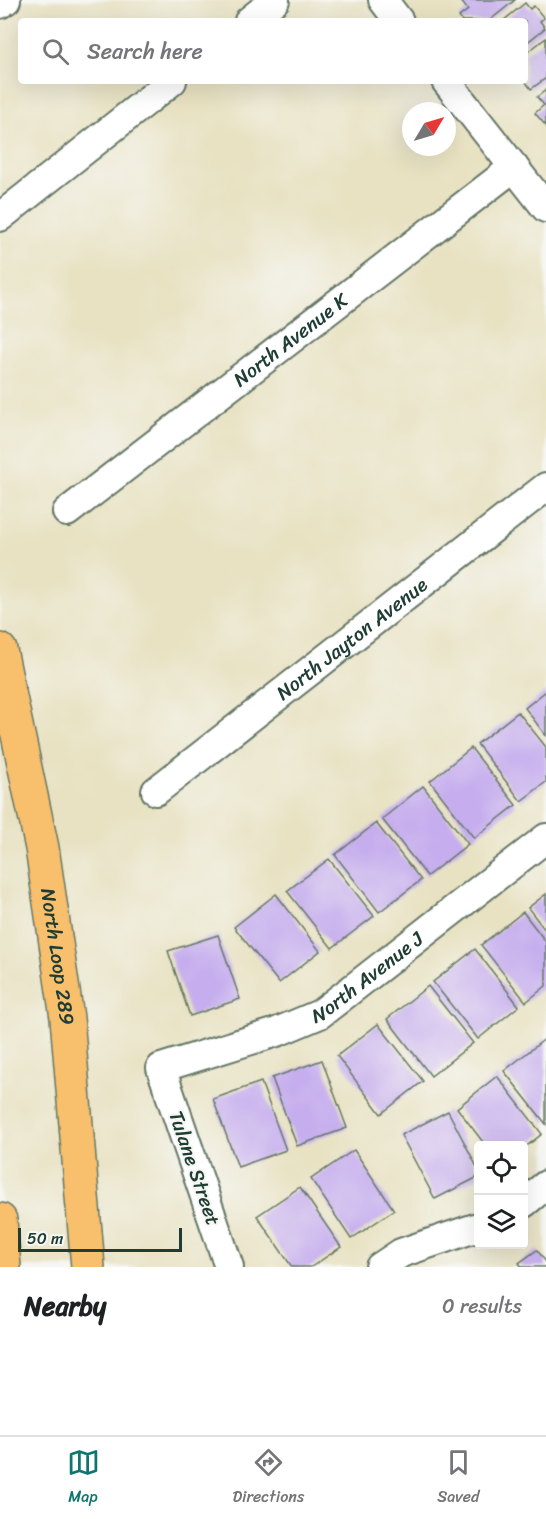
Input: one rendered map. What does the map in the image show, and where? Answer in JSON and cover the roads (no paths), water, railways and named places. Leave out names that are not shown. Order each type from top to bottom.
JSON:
[{"type":"main road","name":"North Loop 289","points":[[0,650],[42,848],[67,1018],[88,1267]]},
{"type":"main road","points":[[0,1220],[4,1267]]},
{"type":"street","points":[[0,4],[6,0]]},
{"type":"street","points":[[253,18],[275,0]]},
{"type":"street","points":[[383,0],[397,18]]},
{"type":"street","points":[[0,217],[168,84]]},
{"type":"street","points":[[448,84],[546,208]]},
{"type":"street","name":"North Avenue K","points":[[67,512],[513,166]]},
{"type":"street","name":"North Jayton Avenue","points":[[156,791],[546,487]]},
{"type":"street","name":"North Avenue J","points":[[161,1068],[277,1032],[320,1014],[546,838]]},
{"type":"street","name":"Tulane Street","points":[[161,1068],[229,1267]]},
{"type":"street","points":[[528,1200],[546,1185]]},
{"type":"street","points":[[380,1267],[400,1253],[474,1228]]}]
